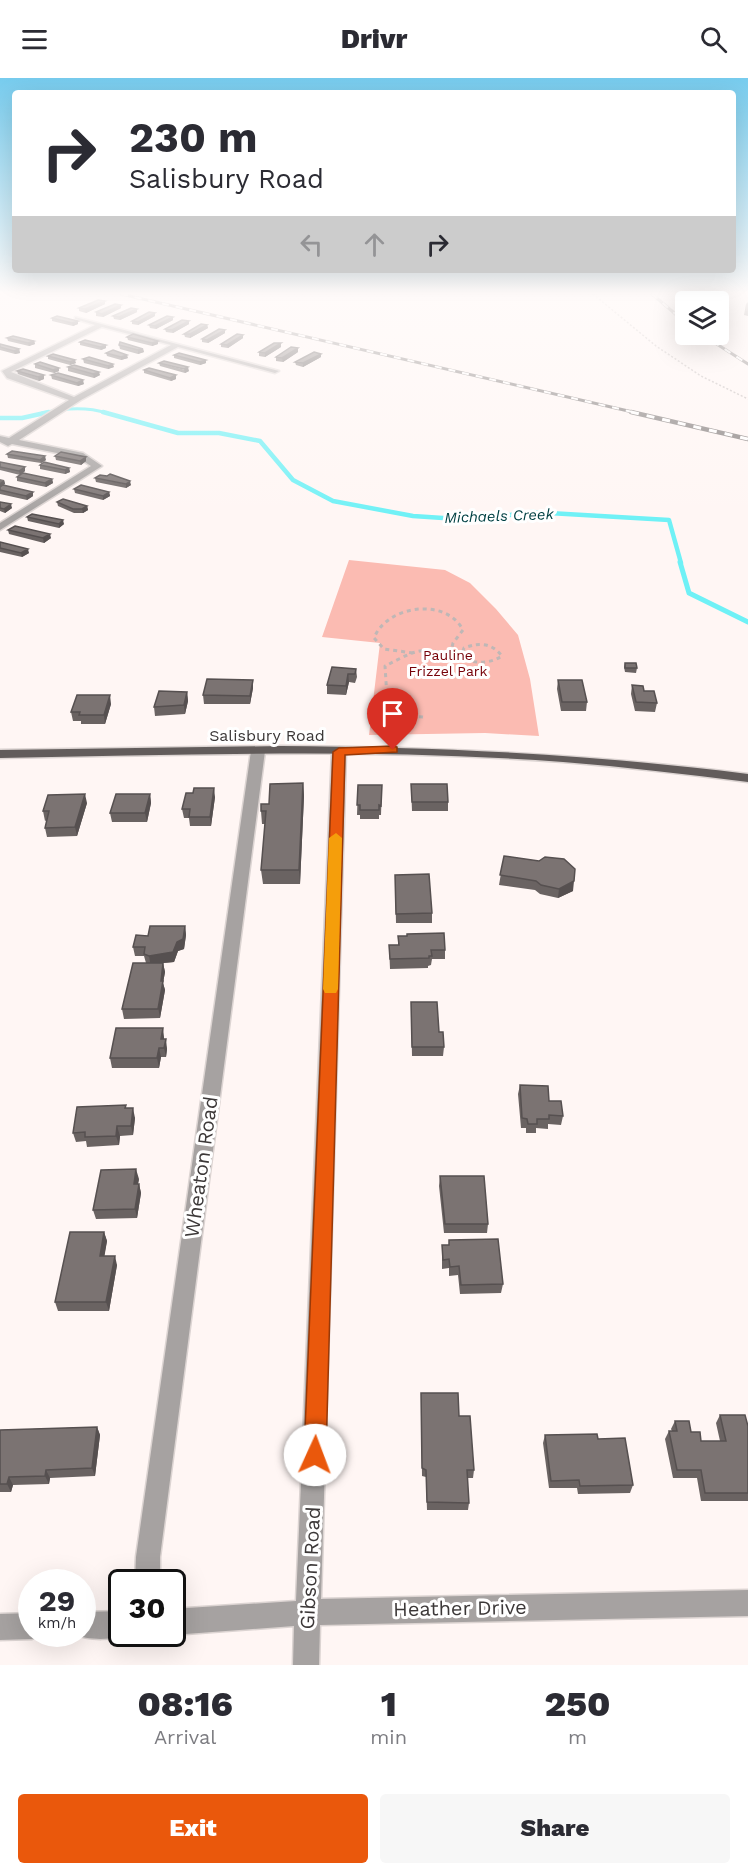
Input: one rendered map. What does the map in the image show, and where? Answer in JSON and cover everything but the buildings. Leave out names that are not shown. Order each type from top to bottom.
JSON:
[{"type":"main road","name":"Salisbury Road","points":[[0,754],[393,750],[543,755],[698,770],[748,778]]},
{"type":"street","points":[[12,368],[6,371],[10,376],[76,400]]},
{"type":"street","points":[[0,448],[76,400],[135,368]]},
{"type":"street","points":[[264,368],[275,371]]},
{"type":"street","points":[[0,439],[80,455],[97,466],[0,527]]},
{"type":"street","name":"Wheaton Road","points":[[148,1569],[258,751]]},
{"type":"street","name":"Gibson Road","points":[[306,1665],[339,752]]},
{"type":"street","name":"Heather Drive","points":[[186,1621],[308,1612],[748,1603]]},
{"type":"street","points":[[0,1627],[18,1626]]},
{"type":"path","points":[[688,368],[748,399]]},
{"type":"path","points":[[414,654],[384,649],[374,638],[375,630],[384,621],[398,615],[434,609],[453,615],[463,630],[453,643],[450,656]]},
{"type":"path","points":[[423,717],[388,714],[386,666],[420,651],[434,652],[482,664],[495,662],[502,656],[498,649],[489,644],[472,644],[464,648],[460,658]]},
{"type":"green space","name":"Pauline Frizzel Park","points":[[349,560],[445,570],[470,583],[518,635],[530,679],[539,736],[485,733],[369,735],[380,643],[322,637]]},
{"type":"waterway","name":"Michaels Creek","points":[[42,413],[74,408],[103,412]]},
{"type":"waterway","name":"Michaels Creek","points":[[0,418],[22,418],[49,412]]},
{"type":"waterway","name":"Michaels Creek","points":[[103,412],[107,413]]},
{"type":"waterway","name":"Michaels Creek","points":[[103,412],[178,433],[219,433],[260,441],[293,480],[333,501],[413,516],[473,520],[532,512],[669,520],[681,563]]},
{"type":"waterway","name":"Michaels Creek","points":[[680,562],[689,593],[748,622]]},
{"type":"railway","points":[[442,368],[637,413]]},
{"type":"railway","points":[[631,412],[748,439]]},
{"type":"slow traffic","points":[[331,989],[336,838]]},
{"type":"route","points":[[315,1455],[339,752],[393,750]]}]
